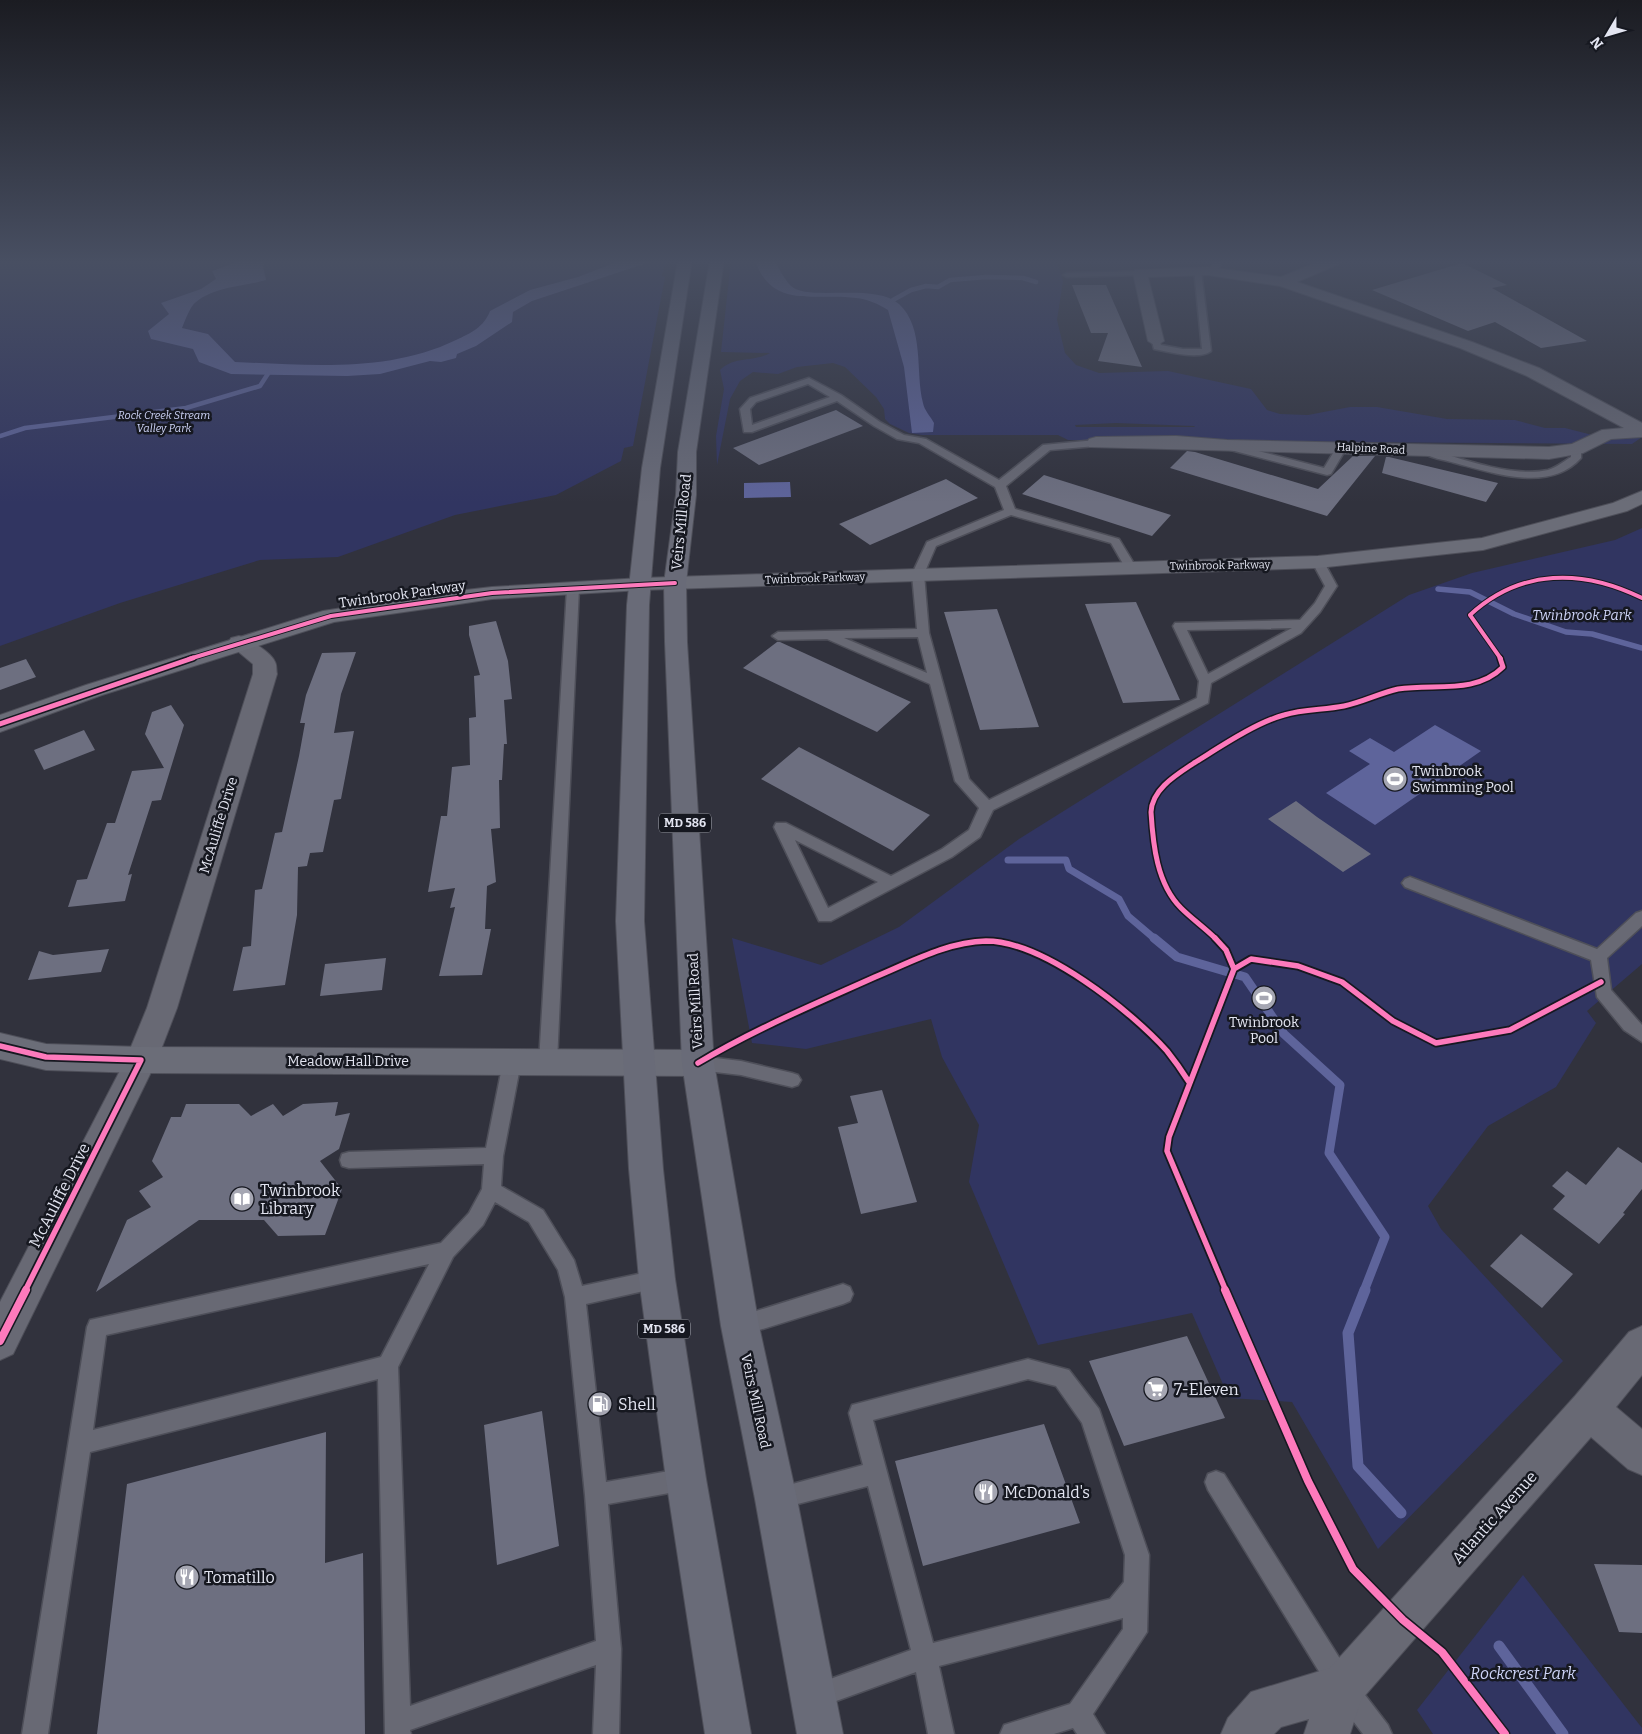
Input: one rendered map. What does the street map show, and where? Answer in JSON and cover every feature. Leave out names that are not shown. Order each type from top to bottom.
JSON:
[{"type":"main road","name":"MD 586","points":[[672,341],[650,475],[638,605],[630,921],[646,1169],[657,1279],[686,1479],[728,1734]]},
{"type":"main road","name":"Veirs Mill Road","points":[[704,341],[687,452],[686,495],[675,583],[676,642],[698,1063],[740,1326],[776,1499],[816,1716]]},
{"type":"main road","name":"Twinbrook Parkway","points":[[0,724],[94,690],[239,643],[331,616],[492,593],[641,584],[1318,562],[1483,544],[1620,507],[1642,497]]},
{"type":"main road","name":"Meadow Hall Drive","points":[[0,1046],[46,1057],[141,1060],[698,1063]]},
{"type":"street","points":[[1457,341],[1534,372],[1640,427]]},
{"type":"street","name":"Halpine Road","points":[[1096,443],[1176,442],[1227,446],[1549,453],[1576,449],[1608,434],[1640,427]]},
{"type":"street","name":"McAuliffe Drive","points":[[0,1341],[141,1060],[162,1008],[264,674],[264,662],[239,643]]},
{"type":"street","name":"Atlantic Avenue","points":[[1327,1734],[1343,1687],[1589,1410],[1642,1345]]},
{"type":"street","points":[[1589,1410],[1642,1455]]},
{"type":"street","points":[[1244,1734],[1267,1708],[1343,1687]]},
{"type":"lane","points":[[1156,341],[1158,348],[1183,352],[1207,351],[1206,341]]},
{"type":"lane","points":[[838,397],[748,430],[745,409],[753,400],[809,381],[838,397],[877,424],[901,437],[922,441],[1000,485],[1010,511]]},
{"type":"lane","points":[[1000,485],[1047,447],[1096,443]]},
{"type":"lane","points":[[1227,446],[1327,472],[1342,447]]},
{"type":"lane","points":[[987,806],[962,781],[923,633],[918,574],[931,544],[1010,511],[1115,541],[1130,567]]},
{"type":"lane","points":[[1205,681],[1297,630],[1320,608],[1331,586],[1318,562]]},
{"type":"lane","points":[[548,1062],[573,588]]},
{"type":"lane","points":[[891,882],[781,827],[824,917],[947,853],[975,832],[987,806],[1203,700],[1205,681],[1179,626],[1304,624]]},
{"type":"lane","points":[[778,636],[923,633]]},
{"type":"lane","points":[[827,635],[935,681]]},
{"type":"lane","points":[[1410,883],[1598,956]]},
{"type":"lane","points":[[1598,956],[1642,917]]},
{"type":"lane","points":[[1598,956],[1603,992],[1630,1025],[1642,1035]]},
{"type":"lane","points":[[512,1062],[494,1156],[491,1190],[476,1219],[446,1251],[388,1366],[398,1728],[609,1649]]},
{"type":"lane","points":[[698,1063],[741,1068],[792,1080]]},
{"type":"lane","points":[[349,1160],[494,1156]]},
{"type":"lane","points":[[491,1190],[536,1216],[567,1267],[575,1297],[596,1495],[609,1649],[606,1734]]},
{"type":"lane","points":[[35,1734],[97,1327],[446,1251]]},
{"type":"lane","points":[[575,1297],[657,1279]]},
{"type":"lane","points":[[740,1326],[842,1294]]},
{"type":"lane","points":[[80,1444],[388,1366]]},
{"type":"lane","points":[[940,1734],[925,1657],[860,1413],[1028,1369],[1062,1377],[1091,1417],[1137,1554],[1135,1632],[1078,1714],[1013,1734]]},
{"type":"lane","points":[[776,1499],[876,1473]]},
{"type":"lane","points":[[596,1495],[686,1479]]},
{"type":"lane","points":[[1216,1482],[1343,1687],[1379,1734]]},
{"type":"lane","points":[[816,1716],[925,1657],[1117,1610],[1135,1586]]},
{"type":"lane","points":[[1078,1714],[1092,1734]]},
{"type":"green space","name":"Rock Creek Stream Valley Park","points":[[0,341],[653,341],[633,446],[624,448],[621,461],[556,495],[455,515],[338,557],[260,560],[120,603],[0,646]]},
{"type":"green space","points":[[722,341],[1062,341],[1065,353],[1076,365],[1099,373],[1168,371],[1251,389],[1267,410],[1280,414],[1308,415],[1350,407],[1377,407],[1447,419],[1515,420],[1545,428],[1565,428],[1608,439],[1642,437],[1632,444],[1068,440],[1058,435],[922,435],[909,433],[890,424],[885,419],[884,409],[876,397],[845,367],[833,363],[797,367],[778,374],[753,372],[740,381],[730,399],[717,465],[716,436],[724,389],[720,370],[731,363],[770,353],[721,352]],"holes":[[[1116,423],[1195,427],[1076,427],[1075,425]]]},
{"type":"green space","name":"Twinbrook Pool","points":[[1642,528],[1642,964],[1587,1011],[1596,1023],[1556,1087],[1488,1126],[1428,1206],[1441,1229],[1563,1361],[1378,1549],[1292,1402],[1229,1398],[1192,1313],[1038,1345],[969,1182],[979,1125],[942,1057],[931,1019],[806,1049],[752,1043],[732,938],[821,965],[899,927],[1019,839],[1409,595],[1472,573],[1615,540]]},
{"type":"green space","name":"Rockcrest Park","points":[[1523,1575],[1642,1728],[1642,1734],[1433,1734],[1417,1710]]},
{"type":"shaded area","points":[[159,341],[215,341],[235,362],[320,365],[376,362],[430,351],[454,341],[484,341],[457,354],[456,358],[441,362],[430,361],[380,374],[347,376],[231,374],[199,362],[193,349]]},
{"type":"shaded area","points":[[897,341],[916,341],[921,391],[926,411],[934,423],[933,432],[912,433],[904,367]]},
{"type":"shaded area","points":[[790,482],[791,497],[744,498],[744,483]]},
{"type":"shaded area","name":"Twinbrook Swimming Pool","points":[[1435,725],[1481,751],[1375,825],[1326,793],[1370,764],[1349,751],[1370,738],[1394,752]]},
{"type":"building","points":[[1105,341],[1131,341],[1142,367],[1098,361]]},
{"type":"building","points":[[1528,341],[1587,341],[1541,348]]},
{"type":"building","points":[[836,410],[863,426],[759,465],[733,448]]},
{"type":"building","points":[[1187,451],[1318,489],[1353,456],[1375,456],[1327,516],[1170,468]]},
{"type":"building","points":[[1386,457],[1498,483],[1486,502],[1382,473]]},
{"type":"building","points":[[1044,475],[1171,515],[1152,536],[1022,494]]},
{"type":"building","points":[[946,479],[978,498],[870,545],[839,524]]},
{"type":"building","points":[[1136,602],[1180,700],[1123,703],[1085,604]]},
{"type":"building","points":[[997,609],[1039,727],[980,730],[944,612]]},
{"type":"building","points":[[496,621],[508,661],[512,699],[504,700],[507,744],[504,744],[502,780],[499,780],[500,828],[491,829],[496,882],[487,886],[485,929],[491,929],[482,975],[439,976],[455,907],[450,908],[455,888],[428,892],[441,816],[447,816],[452,767],[470,765],[469,718],[476,717],[474,676],[480,675],[469,635],[469,626]]},
{"type":"building","points":[[777,642],[911,702],[877,732],[743,668]]},
{"type":"building","points":[[356,652],[341,694],[334,733],[354,731],[341,799],[334,800],[323,852],[310,853],[307,866],[298,867],[297,915],[285,985],[233,991],[243,947],[251,946],[255,890],[262,889],[275,833],[282,832],[305,723],[300,723],[306,695],[322,653]]},
{"type":"building","points":[[26,659],[36,677],[0,690],[0,668]]},
{"type":"building","points":[[171,705],[184,725],[161,800],[152,801],[128,875],[132,874],[125,901],[68,907],[77,880],[87,879],[107,823],[115,823],[132,771],[164,768],[145,734],[152,712]]},
{"type":"building","points":[[84,730],[95,750],[44,770],[34,750]]},
{"type":"building","points":[[799,747],[930,815],[893,851],[761,779]]},
{"type":"building","points":[[1296,801],[1371,854],[1343,872],[1268,819]]},
{"type":"building","points":[[109,949],[101,972],[28,980],[39,951],[53,955]]},
{"type":"building","points":[[386,958],[382,990],[320,996],[325,964]]},
{"type":"building","points":[[882,1090],[917,1202],[861,1214],[838,1127],[858,1123],[850,1096]]},
{"type":"building","name":"Twinbrook Library","points":[[338,1102],[335,1116],[350,1113],[339,1149],[320,1161],[342,1189],[325,1235],[278,1236],[264,1220],[199,1220],[96,1292],[127,1220],[151,1207],[139,1191],[163,1177],[152,1161],[171,1117],[181,1117],[186,1104],[239,1104],[251,1116],[273,1104],[283,1116],[303,1104]]},
{"type":"building","points":[[1618,1147],[1642,1163],[1642,1189],[1623,1213],[1625,1214],[1599,1244],[1553,1209],[1565,1196],[1552,1186],[1567,1171],[1586,1185]]},
{"type":"building","points":[[1521,1234],[1573,1274],[1542,1308],[1490,1266]]},
{"type":"building","name":"7-Eleven","points":[[1187,1336],[1225,1418],[1124,1446],[1089,1361]]},
{"type":"building","points":[[542,1411],[559,1546],[497,1565],[484,1425]]},
{"type":"building","name":"McDonald's","points":[[1044,1424],[1080,1523],[923,1566],[895,1461]]},
{"type":"building","points":[[326,1432],[325,1563],[363,1553],[365,1734],[97,1734],[127,1484]]},
{"type":"building","points":[[1594,1564],[1642,1565],[1642,1633],[1619,1632]]},
{"type":"waterway","points":[[0,436],[25,428],[186,408],[260,386],[271,369]]},
{"type":"waterway","points":[[1438,589],[1470,592],[1514,614],[1566,632],[1592,634],[1642,648]]},
{"type":"waterway","points":[[1008,860],[1066,860],[1069,869],[1119,899],[1128,916],[1155,939]]},
{"type":"waterway","points":[[1154,938],[1177,957],[1245,977],[1284,1034],[1340,1085],[1329,1153],[1385,1237],[1364,1291]]},
{"type":"waterway","points":[[1365,1290],[1348,1333],[1358,1466],[1401,1513]]},
{"type":"waterway","points":[[1499,1646],[1563,1734]]},
{"type":"cycle path","points":[[1505,1734],[1442,1652],[1403,1620],[1353,1569],[1308,1481],[1171,1165],[1167,1151],[1169,1137],[1234,969],[1231,959],[1220,942],[1181,908],[1166,887],[1158,863],[1151,807],[1152,801],[1159,790],[1172,779],[1208,754],[1277,717],[1300,711],[1346,705],[1401,689],[1470,685],[1495,675],[1503,667],[1502,660],[1470,615],[1479,606],[1505,591],[1534,581],[1563,576],[1610,584],[1642,598]]},
{"type":"cycle path","points":[[0,724],[94,690],[239,643],[331,616],[492,593],[675,583]]},
{"type":"cycle path","points":[[698,1063],[783,1017],[931,953],[959,945],[987,941],[1006,943],[1024,948],[1068,971],[1090,986],[1150,1034],[1171,1056],[1189,1082]]},
{"type":"cycle path","points":[[1234,969],[1251,959],[1298,966],[1342,982],[1393,1021],[1436,1043],[1510,1030],[1601,982]]},
{"type":"cycle path","points":[[0,1046],[46,1057],[141,1060],[0,1341]]},
{"type":"place","name":"Twinbrook Swimming Pool","points":[[1395,779]]},
{"type":"place","name":"Twinbrook Pool","points":[[1264,998]]},
{"type":"place","name":"Twinbrook Library","points":[[242,1199]]},
{"type":"place","name":"7-Eleven","points":[[1156,1389]]},
{"type":"place","name":"Shell","points":[[600,1404]]},
{"type":"place","name":"McDonald's","points":[[986,1492]]},
{"type":"place","name":"Tomatillo","points":[[187,1577]]},
{"type":"park label","name":"Twinbrook Park","points":[[1582,615]]}]
